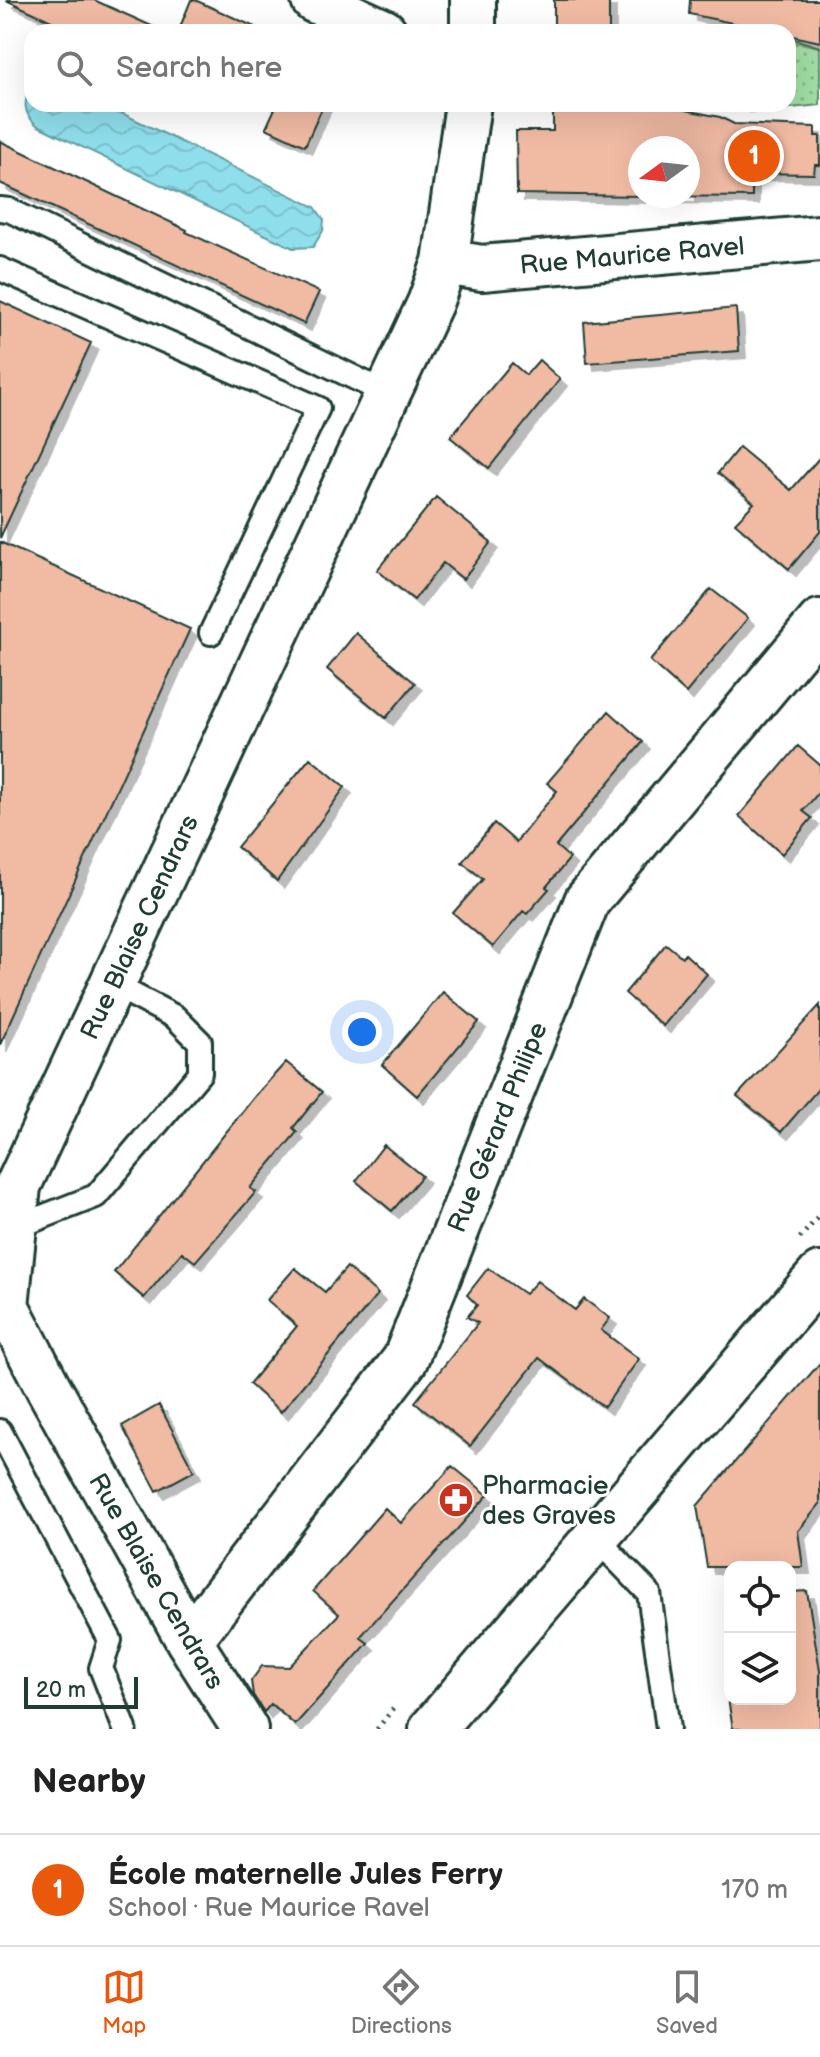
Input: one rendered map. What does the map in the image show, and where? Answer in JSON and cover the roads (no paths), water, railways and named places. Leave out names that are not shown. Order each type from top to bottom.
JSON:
[{"type":"street","points":[[314,0],[366,24]]},
{"type":"street","points":[[473,0],[473,24]]},
{"type":"street","name":"Rue Blaise Cendrars","points":[[245,1729],[189,1641],[6,1306],[7,1230],[18,1186],[430,303],[445,262],[467,112]]},
{"type":"street","name":"Rue Maurice Ravel","points":[[445,262],[482,268],[820,238]]},
{"type":"street","name":"Rue Gérard Philipe","points":[[189,1641],[405,1360],[587,901],[820,622]]},
{"type":"street","points":[[432,1729],[820,1275]]},
{"type":"lane","points":[[0,209],[9,210],[388,394]]},
{"type":"lane","points":[[0,269],[318,408],[211,633]]},
{"type":"lane","points":[[7,1230],[96,1196],[200,1073],[200,1042],[175,1017],[112,984]]},
{"type":"lane","points":[[0,1431],[110,1640],[101,1668],[125,1729]]},
{"type":"lane","points":[[596,1538],[649,1593],[668,1729]]},
{"type":"water","points":[[27,112],[119,112],[315,207],[324,220],[323,231],[313,247],[293,248],[38,126]]},
{"type":"place","name":"École maternelle Jules Ferry","points":[[754,156]]},
{"type":"place","name":"Pharmacie des Graves","points":[[456,1500]]}]
